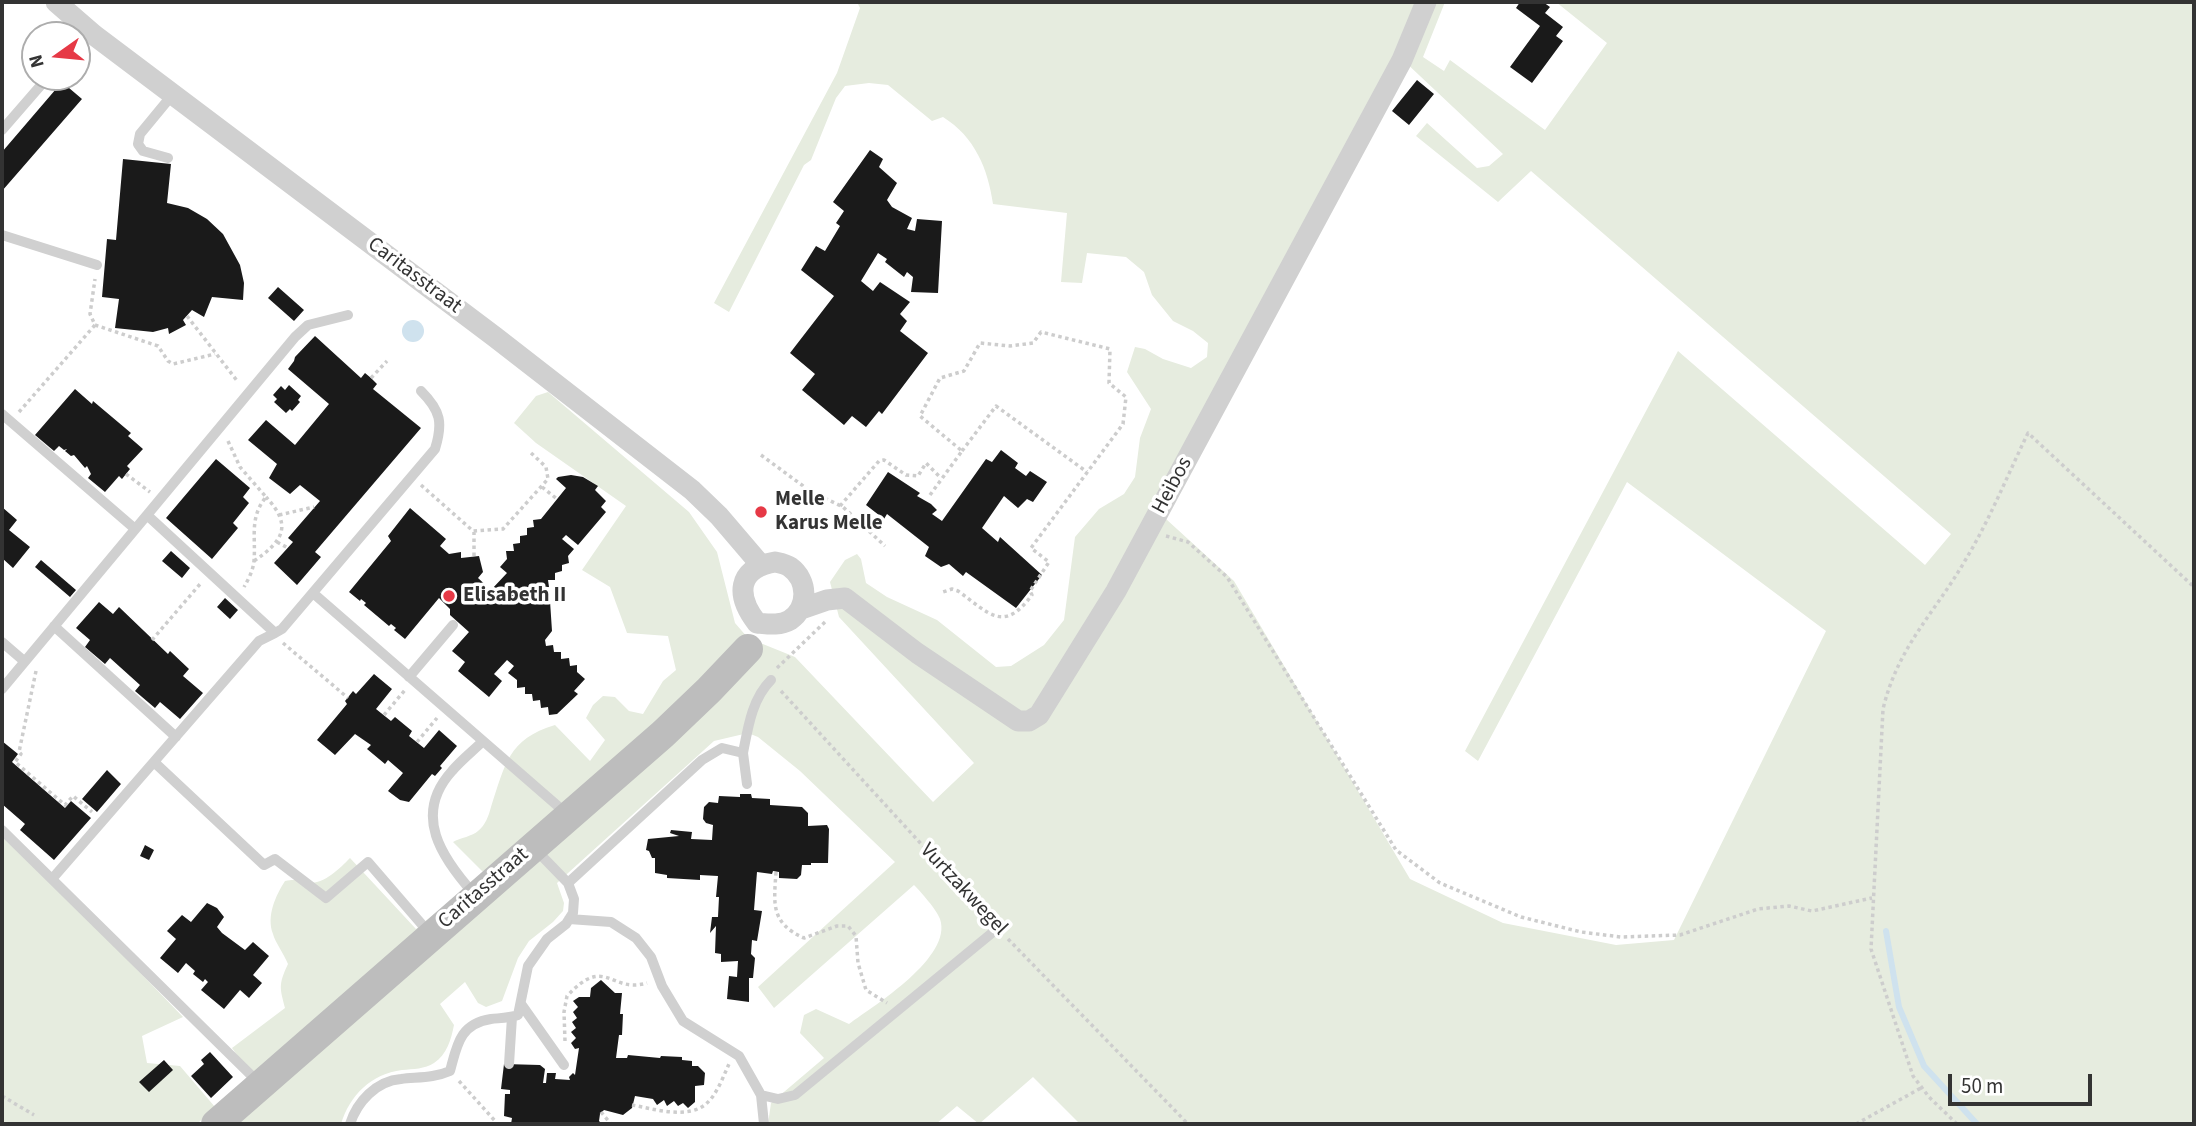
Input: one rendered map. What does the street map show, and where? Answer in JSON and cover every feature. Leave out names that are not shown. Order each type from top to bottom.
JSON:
[{"type":"street","name":"Caritasstraat","points":[[56,2],[86,33],[173,94],[495,337],[692,490],[719,516],[760,565]]},
{"type":"street","name":"Heibos","points":[[801,609],[827,600],[845,598],[917,653],[1018,721],[1029,721],[1039,715],[1116,591],[1147,534],[1402,60],[1426,2]]},
{"type":"street","points":[[775,562],[789,566],[801,579],[805,593],[801,609],[790,620],[753,636],[745,607],[743,584],[750,572],[760,565],[775,562]]},
{"type":"street","name":"Caritasstraat","points":[[216,1124],[663,734],[753,636]]},
{"type":"lane","points":[[2,130],[36,91]]},
{"type":"lane","points":[[168,158],[144,151],[138,144],[140,134],[173,94]]},
{"type":"lane","points":[[2,235],[97,265]]},
{"type":"lane","points":[[2,689],[134,527],[222,427],[295,337],[308,325],[348,315]]},
{"type":"lane","points":[[52,879],[259,641],[282,629],[435,449],[441,431],[435,404],[421,391]]},
{"type":"lane","points":[[6,418],[134,527]]},
{"type":"lane","points":[[147,515],[275,633]]},
{"type":"lane","points":[[313,593],[568,816]]},
{"type":"lane","points":[[411,679],[453,625]]},
{"type":"lane","points":[[54,626],[176,737]]},
{"type":"lane","points":[[2,642],[26,660]]},
{"type":"lane","points":[[747,784],[743,753],[750,718],[761,691],[771,680]]},
{"type":"lane","points":[[476,896],[433,835],[432,811],[438,792],[450,773],[483,741]]},
{"type":"lane","points":[[568,883],[702,760],[722,748],[743,753]]},
{"type":"lane","points":[[155,762],[264,865],[275,859],[326,898],[368,862],[432,935]]},
{"type":"lane","points":[[2,830],[261,1085]]},
{"type":"lane","points":[[350,1124],[354,1112],[367,1095],[384,1084],[397,1079],[437,1077],[450,1071],[458,1040],[470,1026],[518,1015],[528,966],[547,939],[573,913],[574,899],[568,883],[533,847]]},
{"type":"lane","points":[[569,919],[611,922],[636,939],[651,957],[660,980],[683,1021],[739,1056],[761,1095],[764,1124]]},
{"type":"lane","points":[[761,1095],[778,1099],[794,1095],[998,928]]},
{"type":"lane","points":[[521,1004],[564,1065]]},
{"type":"lane","points":[[509,1064],[512,1017]]},
{"type":"path","points":[[97,265],[90,314],[95,325],[158,346],[173,364],[215,354]]},
{"type":"path","points":[[187,316],[248,395]]},
{"type":"path","points":[[6,418],[95,325]]},
{"type":"path","points":[[940,593],[952,589],[958,591],[995,617],[1020,612],[1032,595],[1030,591],[1049,562],[1031,548],[1123,424],[1126,397],[1109,383],[1110,349],[1041,332],[1032,343],[1010,346],[980,344],[964,371],[940,379],[920,416],[962,451]]},
{"type":"path","points":[[371,378],[387,361]]},
{"type":"path","points":[[930,495],[996,406],[1087,472]]},
{"type":"path","points":[[222,427],[240,467],[279,515],[280,538],[276,546],[254,561]]},
{"type":"path","points":[[1957,1124],[1921,1088],[1913,1076],[1871,949],[1883,709],[1889,682],[1912,639],[1967,559],[2028,433],[2194,587]]},
{"type":"path","points":[[474,532],[506,528],[548,479],[546,467],[529,452]]},
{"type":"path","points":[[761,456],[810,491],[840,506],[885,546]]},
{"type":"path","points":[[840,506],[879,461],[884,460],[906,475],[918,476],[926,463],[942,478]]},
{"type":"path","points":[[126,474],[160,499]]},
{"type":"path","points":[[412,477],[474,532],[474,556]]},
{"type":"path","points":[[542,487],[557,499]]},
{"type":"path","points":[[235,597],[245,586],[254,561],[254,520],[259,505],[266,497]]},
{"type":"path","points":[[279,515],[314,507]]},
{"type":"path","points":[[1147,534],[1188,542],[1227,577],[1396,850],[1440,883],[1521,916],[1581,932],[1621,937],[1680,935],[1758,909],[1789,906],[1812,911],[1873,898]]},
{"type":"path","points":[[277,542],[288,548]]},
{"type":"path","points":[[152,640],[210,573]]},
{"type":"path","points":[[275,633],[348,698]]},
{"type":"path","points":[[26,660],[36,670],[19,752],[22,754],[15,762],[65,805],[73,796],[103,821]]},
{"type":"path","points":[[384,715],[411,679]]},
{"type":"path","name":"Vurtzakwegel","points":[[771,680],[998,928],[1188,1124]]},
{"type":"path","points":[[416,742],[445,708]]},
{"type":"path","points":[[776,872],[774,903],[777,915],[785,926],[804,938],[837,926],[848,926],[856,936],[858,963],[866,990],[886,1003],[903,1006]]},
{"type":"path","points":[[564,1065],[564,1012],[567,996],[573,988],[585,980],[601,975],[627,986],[660,980]]},
{"type":"path","points":[[632,1105],[678,1112],[695,1110],[707,1103],[734,1053]]},
{"type":"path","points":[[450,1071],[496,1122]]},
{"type":"path","points":[[1856,1124],[1921,1088]]},
{"type":"path","points":[[2,1096],[34,1115]]},
{"type":"path","points":[[601,1112],[611,1124]]},
{"type":"shaded area","points":[[857,2],[1445,2],[1423,57],[1444,71],[1450,60],[1545,130],[1607,43],[1556,2],[2194,2],[2194,1124],[1080,1124],[1033,1077],[979,1124],[957,1106],[936,1124],[768,1124],[771,1103],[824,1058],[800,1033],[804,1015],[816,1009],[849,1024],[909,979],[935,949],[941,934],[938,915],[914,885],[774,1008],[758,987],[895,862],[800,771],[758,737],[748,733],[714,741],[557,883],[564,903],[563,911],[529,941],[518,958],[502,1001],[486,1007],[478,1003],[465,982],[440,1004],[454,1025],[448,1046],[434,1063],[423,1068],[391,1072],[371,1081],[356,1095],[341,1124],[229,1124],[253,1077],[232,1048],[285,1008],[281,986],[288,964],[274,937],[271,913],[285,881],[320,881],[350,858],[416,929],[484,873],[453,842],[473,834],[483,826],[505,766],[518,746],[539,731],[555,725],[590,761],[605,740],[586,718],[593,705],[603,696],[615,697],[629,711],[643,714],[663,681],[676,670],[668,636],[627,633],[610,587],[582,570],[626,506],[536,443],[514,423],[536,396],[548,392],[689,512],[717,552],[735,623],[748,638],[795,657],[933,802],[974,763],[839,617],[830,582],[845,560],[857,554],[861,559],[866,583],[887,597],[937,620],[996,667],[1011,666],[1044,645],[1064,620],[1075,537],[1099,509],[1124,494],[1135,477],[1140,438],[1151,409],[1127,372],[1135,347],[1191,368],[1207,357],[1208,343],[1193,331],[1173,321],[1152,295],[1144,272],[1126,257],[1087,253],[1082,283],[1061,282],[1067,213],[993,204],[988,178],[972,144],[964,134],[943,117],[932,121],[888,85],[869,83],[845,86],[836,98],[811,160],[804,165],[729,312],[714,303],[837,73],[860,8]],"holes":[[[1403,60],[1503,154],[1489,166],[1477,168],[1427,123],[1416,136],[1498,202],[1531,171],[1951,534],[1925,565],[1678,351],[1465,751],[1478,761],[1627,482],[1826,631],[1674,940],[1616,945],[1503,923],[1410,879],[1234,581],[1166,519]]]},
{"type":"shaded area","points":[[2,830],[183,1017],[142,1036],[147,1063],[180,1066],[215,1107],[197,1124],[2,1124]]},
{"type":"water","points":[[413,320],[421,323],[424,331],[421,339],[413,342],[405,339],[402,331],[405,323]]},
{"type":"building","points":[[1520,2],[1543,2],[1550,7],[1545,13],[1563,27],[1556,36],[1563,41],[1532,83],[1510,67],[1540,26],[1516,8]]},
{"type":"building","points":[[1417,80],[1434,94],[1409,125],[1392,111]]},
{"type":"building","points":[[54,91],[73,91],[82,99],[2,191],[2,152]]},
{"type":"building","points":[[870,150],[883,159],[879,167],[897,183],[887,200],[892,207],[912,218],[907,229],[915,231],[917,219],[942,221],[938,293],[911,292],[913,277],[907,272],[904,277],[878,253],[861,281],[873,291],[880,282],[910,302],[900,314],[907,321],[900,331],[928,353],[882,414],[879,411],[866,427],[852,416],[844,425],[802,390],[815,374],[790,353],[834,296],[801,270],[816,246],[825,251],[840,226],[836,223],[844,211],[833,202]]},
{"type":"building","points":[[123,159],[171,164],[167,203],[188,208],[207,219],[223,234],[240,265],[244,283],[243,300],[212,297],[204,317],[192,310],[183,320],[186,325],[169,334],[168,328],[153,332],[115,328],[119,299],[102,297],[107,239],[116,240]]},
{"type":"building","points":[[278,287],[304,310],[294,321],[268,298]]},
{"type":"building","points":[[315,336],[361,378],[365,373],[371,378],[377,384],[373,389],[421,428],[315,552],[321,557],[297,585],[274,563],[293,542],[288,538],[320,501],[300,485],[290,494],[269,478],[277,464],[248,440],[266,420],[295,445],[329,404],[288,369],[295,357]]},
{"type":"building","points":[[289,385],[301,396],[298,400],[300,402],[292,411],[290,409],[286,413],[274,402],[277,399],[273,395],[281,386],[285,390]]},
{"type":"building","points":[[75,389],[131,433],[128,436],[143,449],[127,466],[130,469],[122,479],[119,476],[105,492],[88,478],[91,474],[87,466],[85,468],[74,455],[71,456],[65,451],[67,449],[59,446],[54,451],[35,435]]},
{"type":"building","points":[[1001,450],[1018,463],[1015,468],[1026,476],[1030,471],[1047,482],[1033,502],[1027,499],[1018,508],[1004,496],[982,528],[998,542],[1000,537],[1042,575],[1016,608],[966,572],[963,576],[949,564],[941,567],[925,556],[929,547],[887,514],[884,519],[866,505],[888,472],[920,493],[917,496],[937,510],[932,514],[942,521],[986,459],[992,462]]},
{"type":"building","points":[[216,459],[250,488],[243,497],[249,503],[233,523],[238,528],[212,559],[166,518]]},
{"type":"building","name":"Elisabeth II","points":[[571,475],[583,477],[598,486],[595,490],[606,501],[601,507],[606,512],[578,545],[566,535],[562,539],[574,549],[568,556],[569,563],[562,565],[562,571],[555,573],[555,580],[548,580],[549,587],[541,588],[542,594],[550,601],[552,631],[545,640],[546,646],[553,645],[554,652],[561,652],[561,659],[569,658],[570,666],[577,665],[577,672],[585,679],[574,691],[578,694],[557,714],[549,715],[548,707],[541,708],[540,700],[533,701],[532,694],[525,694],[525,687],[517,688],[517,680],[508,673],[514,666],[507,660],[494,674],[502,681],[489,697],[458,671],[465,662],[452,651],[469,632],[450,615],[450,609],[439,598],[405,639],[394,630],[396,628],[391,624],[389,626],[364,605],[366,603],[349,592],[391,541],[388,536],[410,508],[446,539],[440,546],[449,554],[461,552],[461,558],[479,556],[483,572],[478,578],[491,590],[507,573],[500,567],[507,559],[506,551],[514,551],[513,544],[520,543],[520,536],[527,535],[527,528],[534,527],[533,520],[541,519],[566,488],[556,479]]},
{"type":"building","points":[[2,507],[17,520],[9,530],[30,547],[13,568],[2,558]]},
{"type":"building","points":[[171,551],[190,568],[182,578],[162,561]]},
{"type":"building","points":[[41,560],[76,590],[70,597],[35,567]]},
{"type":"building","points":[[225,598],[238,610],[230,619],[217,607]]},
{"type":"building","points":[[99,602],[113,614],[119,607],[168,654],[170,651],[189,669],[183,676],[203,693],[180,719],[160,702],[155,708],[135,691],[140,685],[110,658],[105,664],[85,647],[90,640],[76,628]]},
{"type":"building","points":[[374,674],[392,689],[376,709],[391,721],[395,717],[412,731],[409,736],[424,748],[439,730],[457,746],[440,766],[442,768],[435,776],[432,774],[409,802],[400,800],[388,791],[403,773],[388,760],[385,764],[367,749],[371,745],[355,734],[335,755],[317,740],[347,704],[345,701],[353,691],[356,694]]},
{"type":"building","points":[[2,741],[18,754],[12,762],[65,808],[71,801],[91,818],[54,860],[20,830],[25,824],[2,804]]},
{"type":"building","points":[[107,770],[121,784],[97,812],[82,799]]},
{"type":"building","points":[[740,794],[770,799],[770,805],[802,807],[808,813],[808,826],[827,825],[829,829],[828,863],[802,865],[801,875],[797,879],[779,878],[779,872],[757,872],[754,910],[762,911],[757,941],[752,940],[751,954],[755,958],[753,978],[749,978],[749,1002],[727,999],[729,976],[737,977],[738,961],[721,962],[721,954],[715,953],[716,926],[710,933],[712,917],[718,917],[718,876],[700,875],[700,880],[667,878],[667,875],[655,873],[655,858],[646,850],[648,839],[679,836],[670,833],[671,830],[692,832],[691,839],[712,840],[713,825],[703,819],[704,807],[709,802],[718,803],[719,796],[740,797]]},
{"type":"building","points":[[145,845],[154,850],[149,860],[140,856]]},
{"type":"building","points":[[207,903],[217,908],[224,917],[217,927],[222,933],[245,950],[253,942],[269,956],[253,975],[262,983],[249,998],[240,990],[224,1009],[201,990],[208,982],[205,979],[203,982],[193,974],[195,971],[186,963],[178,973],[160,958],[176,939],[167,931],[182,915],[191,922]]},
{"type":"building","points":[[601,980],[615,993],[622,993],[622,1035],[619,1035],[616,1058],[627,1058],[628,1055],[661,1056],[682,1057],[682,1060],[692,1061],[692,1066],[698,1066],[705,1073],[704,1085],[695,1086],[695,1102],[688,1108],[683,1103],[678,1106],[674,1101],[667,1106],[664,1100],[657,1105],[653,1099],[635,1096],[632,1108],[623,1115],[604,1110],[599,1121],[602,1124],[511,1124],[512,1118],[504,1116],[505,1094],[510,1094],[510,1090],[501,1089],[504,1064],[540,1065],[545,1069],[543,1083],[546,1083],[547,1073],[556,1073],[555,1079],[570,1080],[569,1077],[573,1073],[575,1075],[579,1048],[575,1049],[571,1043],[576,1038],[571,1032],[576,1028],[572,1022],[577,1018],[573,1012],[578,1007],[573,1001],[579,997],[590,997],[591,988]]},
{"type":"building","points":[[210,1052],[233,1077],[211,1098],[191,1076],[204,1064],[201,1060]]},
{"type":"building","points":[[164,1060],[173,1070],[149,1092],[139,1082]]},
{"type":"waterway","points":[[1886,931],[1899,1007],[1924,1066],[1977,1124]]},
{"type":"place","name":"Melle Karus Melle","points":[[761,512]]},
{"type":"place","name":"Elisabeth II","points":[[449,596]]}]
